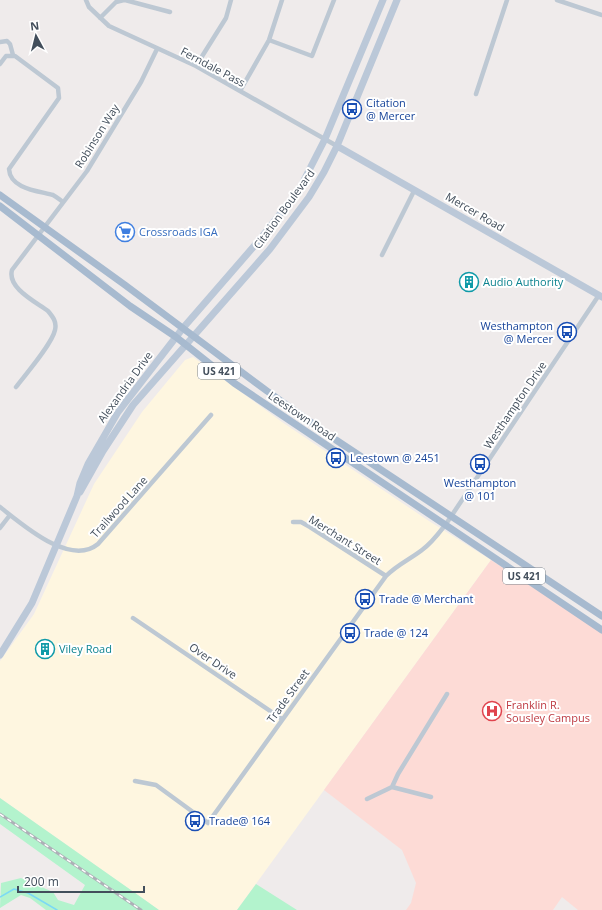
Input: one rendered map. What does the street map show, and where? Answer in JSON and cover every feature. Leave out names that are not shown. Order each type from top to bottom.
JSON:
[{"type":"main road","name":"Leestown Road","points":[[0,195],[267,391],[602,616]]},
{"type":"main road","name":"Leestown Road","points":[[0,206],[130,306],[176,337],[240,387],[602,630]]},
{"type":"street","name":"Ferndale Pass","points":[[86,0],[89,7],[109,26],[196,66],[337,146]]},
{"type":"street","points":[[100,18],[116,2],[124,0],[170,12]]},
{"type":"street","points":[[196,66],[226,18],[231,0]]},
{"type":"street","points":[[240,91],[268,40],[282,0]]},
{"type":"street","points":[[268,40],[312,56],[334,0]]},
{"type":"street","name":"Citation Boulevard","points":[[176,337],[283,212],[299,190],[325,139],[383,0]]},
{"type":"street","name":"Citation Boulevard","points":[[186,345],[270,249],[324,172],[337,146],[397,0]]},
{"type":"street","points":[[476,94],[507,0]]},
{"type":"street","points":[[557,0],[602,15]]},
{"type":"street","points":[[0,42],[7,41],[10,44],[13,55],[58,88],[59,96],[9,169],[10,175],[26,188],[54,196],[63,202]]},
{"type":"street","name":"Robinson Way","points":[[16,387],[55,332],[56,326],[53,316],[16,287],[11,278],[14,266],[87,171],[133,95],[157,49]]},
{"type":"street","points":[[0,64],[2,57],[13,55]]},
{"type":"street","name":"Mercer Road","points":[[337,146],[600,296]]},
{"type":"street","points":[[382,255],[414,191]]},
{"type":"street","name":"Westhampton Drive","points":[[446,524],[600,296]]},
{"type":"street","name":"Alexandria Drive","points":[[77,496],[80,483],[88,464],[118,412],[176,337]]},
{"type":"street","name":"Alexandria Drive","points":[[0,654],[32,603],[77,496],[103,451],[133,405],[186,345]]},
{"type":"street","name":"Trailwood Lane","points":[[0,507],[57,546],[80,552],[92,550],[212,415]]},
{"type":"street","points":[[0,528],[10,515]]},
{"type":"street","name":"Merchant Street","points":[[293,522],[301,522],[310,527],[386,576]]},
{"type":"street","name":"Trade Street","points":[[134,781],[156,785],[208,823],[386,576],[400,563],[423,550],[432,542],[446,524]]},
{"type":"street","name":"Over Drive","points":[[133,618],[282,719]]},
{"type":"street","points":[[392,787],[398,774],[447,694]]},
{"type":"street","points":[[367,799],[392,787],[431,796]]},
{"type":"shaded area","points":[[193,357],[282,422],[429,521],[491,560],[237,910],[159,910],[0,798],[0,661],[34,614],[94,484],[142,412],[185,360]]},
{"type":"shaded area","name":"Franklin R. Sousley Campus","points":[[491,560],[602,631],[602,910],[578,910],[562,897],[553,910],[406,910],[411,903],[416,883],[402,850],[324,790]]},
{"type":"green space","points":[[0,798],[159,910],[46,910],[30,898],[21,895],[0,908],[1,883],[21,878],[53,892],[58,900],[74,905],[85,885],[0,824]]},
{"type":"green space","points":[[256,884],[297,910],[237,910]]},
{"type":"waterway","points":[[0,897],[14,889],[28,893],[57,910]]},
{"type":"railway","points":[[0,814],[141,910]]},
{"type":"place","name":"Citation @ Mercer","points":[[352,109]]},
{"type":"place","name":"Crossroads IGA","points":[[125,232]]},
{"type":"place","name":"Audio Authority","points":[[469,282]]},
{"type":"place","name":"Westhampton @ Mercer","points":[[567,332]]},
{"type":"place","name":"Leestown @ 2451","points":[[336,458]]},
{"type":"place","name":"Westhampton @ 101","points":[[480,464]]},
{"type":"place","name":"Trade @ Merchant","points":[[365,599]]},
{"type":"place","name":"Trade @ 124","points":[[350,633]]},
{"type":"place","name":"Viley Road","points":[[45,649]]},
{"type":"place","name":"Franklin R. Sousley Campus","points":[[492,711]]},
{"type":"place","name":"Trade@ 164","points":[[195,821]]}]
